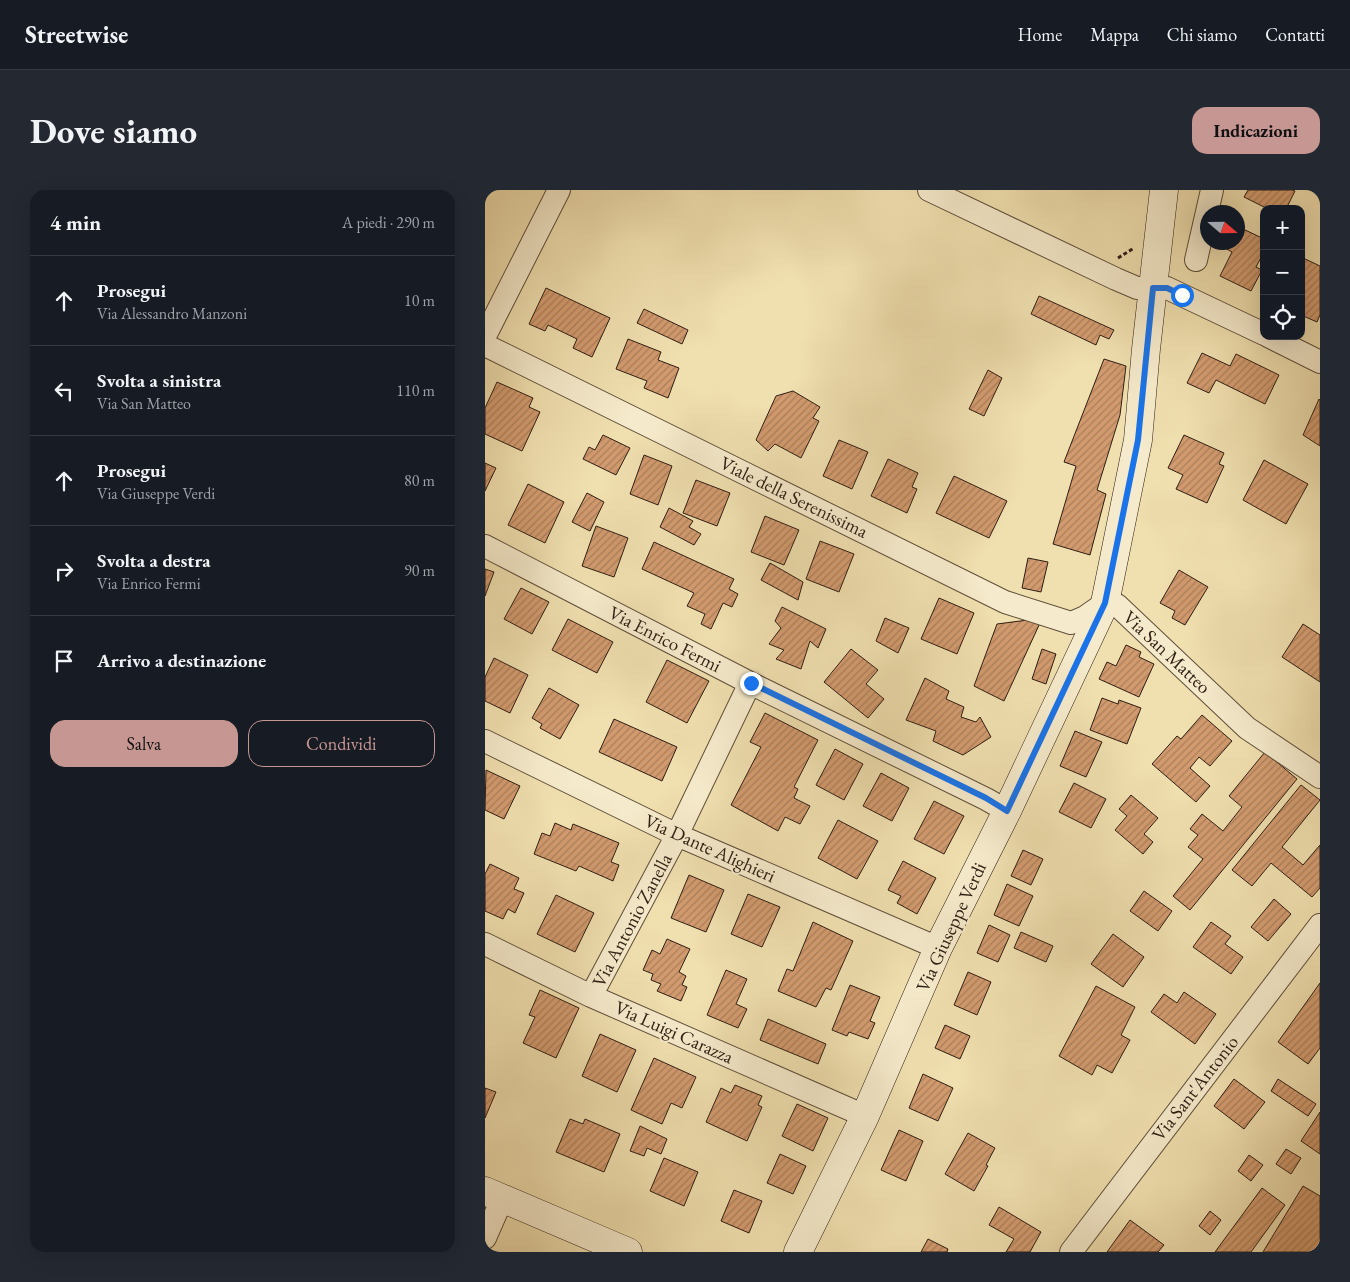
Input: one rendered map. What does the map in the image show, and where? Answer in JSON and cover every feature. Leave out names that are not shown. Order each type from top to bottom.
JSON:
[{"type":"street","points":[[485,336],[559,190]]},
{"type":"street","points":[[929,190],[1116,279],[1137,288],[1167,288],[1260,332]]},
{"type":"street","name":"Via San Matteo","points":[[1165,190],[1138,440],[1105,603],[1117,606],[1247,728],[1320,777]]},
{"type":"street","points":[[1196,260],[1211,190]]},
{"type":"street","points":[[1276,340],[1320,362]]},
{"type":"street","name":"Viale della Serenissima","points":[[485,345],[1005,602],[1071,623],[1085,617],[1105,603]]},
{"type":"street","name":"Via Enrico Fermi","points":[[485,546],[751,683],[986,798],[1007,811]]},
{"type":"street","name":"Via Giuseppe Verdi","points":[[798,1252],[865,1116],[938,948],[1007,811],[1105,603]]},
{"type":"street","name":"Via Antonio Zanella","points":[[591,996],[677,835],[751,683]]},
{"type":"street","name":"Via Dante Alighieri","points":[[485,741],[677,835],[938,948]]},
{"type":"street","name":"Via Sant'Antonio","points":[[1071,1252],[1320,925]]},
{"type":"street","name":"Via Luigi Carazza","points":[[485,944],[591,996],[865,1116]]},
{"type":"street","points":[[485,1238],[494,1195],[629,1252]]},
{"type":"building","points":[[1248,190],[1295,191],[1288,205],[1260,205],[1244,197]]},
{"type":"building","points":[[1245,230],[1260,237],[1260,260],[1256,267],[1260,269],[1260,274],[1251,291],[1220,276],[1232,252],[1228,250],[1245,250]]},
{"type":"building","points":[[1305,259],[1320,266],[1320,315],[1317,322],[1305,317]]},
{"type":"building","points":[[546,288],[610,318],[592,357],[573,348],[577,339],[548,325],[545,331],[529,324]]},
{"type":"building","points":[[1039,296],[1114,330],[1109,339],[1100,335],[1096,345],[1031,314]]},
{"type":"building","points":[[644,309],[688,330],[682,344],[637,323]]},
{"type":"building","points":[[628,339],[661,352],[658,360],[679,368],[668,398],[644,388],[647,381],[616,369]]},
{"type":"building","points":[[1202,353],[1230,366],[1236,354],[1279,375],[1265,404],[1216,380],[1209,393],[1187,383]]},
{"type":"building","points":[[1104,359],[1126,366],[1120,415],[1097,490],[1106,494],[1090,555],[1053,544],[1076,466],[1064,462]]},
{"type":"building","points":[[988,370],[1002,378],[984,416],[969,409]]},
{"type":"building","points":[[497,382],[533,398],[529,407],[540,412],[522,451],[485,434],[485,408]]},
{"type":"building","points":[[793,391],[820,407],[813,418],[819,421],[801,458],[775,444],[768,451],[756,440],[776,396]]},
{"type":"building","points":[[1320,400],[1320,446],[1303,435]]},
{"type":"building","points":[[603,435],[630,448],[616,475],[583,459],[589,447],[595,450]]},
{"type":"building","points":[[1184,435],[1224,453],[1219,464],[1224,466],[1207,503],[1176,489],[1183,475],[1168,468]]},
{"type":"building","points":[[839,440],[868,452],[852,489],[823,476]]},
{"type":"building","points":[[644,455],[672,466],[658,505],[630,494]]},
{"type":"building","points":[[888,459],[918,473],[912,487],[917,489],[907,513],[871,496]]},
{"type":"building","points":[[1264,460],[1308,484],[1286,524],[1243,500]]},
{"type":"building","points":[[485,463],[496,468],[485,491]]},
{"type":"building","points":[[954,476],[1007,501],[989,538],[936,513]]},
{"type":"building","points":[[696,480],[730,493],[717,526],[683,513]]},
{"type":"building","points":[[528,484],[564,502],[545,543],[508,525]]},
{"type":"building","points":[[587,493],[604,502],[590,531],[572,522]]},
{"type":"building","points":[[669,508],[693,521],[689,527],[701,534],[694,545],[660,527]]},
{"type":"building","points":[[765,516],[799,530],[784,565],[751,552]]},
{"type":"building","points":[[596,526],[628,538],[614,577],[582,566]]},
{"type":"building","points":[[820,541],[854,554],[839,592],[806,579]]},
{"type":"building","points":[[654,542],[734,579],[729,589],[738,594],[732,607],[723,603],[711,629],[701,624],[705,614],[687,606],[694,593],[642,569]]},
{"type":"building","points":[[1028,558],[1048,562],[1041,592],[1022,588]]},
{"type":"building","points":[[770,563],[803,582],[798,600],[761,580]]},
{"type":"building","points":[[485,569],[494,572],[485,596]]},
{"type":"building","points":[[1179,570],[1208,587],[1185,625],[1172,618],[1175,611],[1160,603]]},
{"type":"building","points":[[521,588],[549,602],[532,634],[504,619]]},
{"type":"building","points":[[939,598],[974,613],[957,654],[921,639]]},
{"type":"building","points":[[782,607],[826,629],[818,648],[810,641],[801,669],[776,659],[784,650],[769,644],[781,628],[775,621]]},
{"type":"building","points":[[885,618],[909,628],[898,653],[876,641]]},
{"type":"building","points":[[568,619],[613,642],[597,673],[552,650]]},
{"type":"building","points":[[1028,620],[1040,623],[1004,701],[974,686],[997,624]]},
{"type":"building","points":[[1303,624],[1320,635],[1320,682],[1282,657]]},
{"type":"building","points":[[1126,645],[1141,652],[1139,657],[1154,664],[1139,697],[1099,679],[1107,662],[1116,666]]},
{"type":"building","points":[[851,649],[878,670],[866,684],[884,699],[868,718],[824,682]]},
{"type":"building","points":[[1042,649],[1056,654],[1046,684],[1032,679]]},
{"type":"building","points":[[494,658],[528,675],[510,713],[485,701],[485,677]]},
{"type":"building","points":[[667,660],[709,681],[687,723],[646,702]]},
{"type":"building","points":[[925,678],[949,691],[946,699],[964,707],[961,717],[976,722],[980,717],[991,737],[963,755],[933,741],[936,731],[906,720]]},
{"type":"building","points":[[549,688],[579,705],[560,739],[540,728],[542,724],[532,718]]},
{"type":"building","points":[[1102,698],[1118,704],[1119,700],[1141,708],[1127,744],[1090,730]]},
{"type":"building","points":[[765,713],[818,740],[794,787],[798,789],[794,798],[810,806],[800,824],[785,817],[778,831],[731,805],[761,747],[750,742]]},
{"type":"building","points":[[1202,715],[1232,741],[1210,766],[1199,757],[1190,768],[1210,786],[1196,802],[1152,764],[1177,736],[1181,739]]},
{"type":"building","points":[[614,719],[677,747],[662,781],[599,752]]},
{"type":"building","points":[[1075,731],[1102,742],[1086,777],[1060,766]]},
{"type":"building","points":[[835,749],[863,764],[844,800],[816,785]]},
{"type":"building","points":[[1265,752],[1297,779],[1190,910],[1173,896],[1203,859],[1188,847],[1198,835],[1190,829],[1202,814],[1223,831],[1242,807],[1229,796]]},
{"type":"building","points":[[486,770],[520,786],[504,819],[485,810]]},
{"type":"building","points":[[881,773],[909,788],[892,821],[863,806]]},
{"type":"building","points":[[1074,783],[1106,799],[1091,828],[1059,812]]},
{"type":"building","points":[[1301,785],[1320,800],[1282,847],[1303,865],[1320,845],[1320,888],[1312,897],[1271,863],[1252,886],[1232,870]]},
{"type":"building","points":[[1131,795],[1158,818],[1144,834],[1153,842],[1143,854],[1115,830],[1127,816],[1119,809]]},
{"type":"building","points":[[934,801],[964,816],[944,854],[914,839]]},
{"type":"building","points":[[838,820],[878,841],[857,879],[818,858]]},
{"type":"building","points":[[555,823],[571,830],[573,824],[619,843],[611,862],[619,865],[613,881],[579,866],[576,871],[534,854],[542,833],[550,836]]},
{"type":"building","points":[[1023,850],[1043,859],[1031,885],[1011,876]]},
{"type":"building","points":[[903,861],[936,878],[917,914],[897,903],[901,896],[888,890]]},
{"type":"building","points":[[490,864],[519,878],[514,889],[524,893],[515,913],[508,909],[503,919],[485,911],[485,874]]},
{"type":"building","points":[[689,875],[724,890],[706,932],[671,918]]},
{"type":"building","points":[[1007,884],[1033,896],[1019,926],[994,915]]},
{"type":"building","points":[[1144,891],[1172,911],[1158,931],[1130,911]]},
{"type":"building","points":[[748,894],[780,907],[762,947],[731,934]]},
{"type":"building","points":[[556,895],[594,913],[575,952],[537,934]]},
{"type":"building","points":[[1274,899],[1291,914],[1268,941],[1251,927]]},
{"type":"building","points":[[813,922],[853,941],[831,990],[826,988],[816,1007],[778,991],[787,969],[793,971]]},
{"type":"building","points":[[1211,922],[1231,936],[1225,944],[1243,957],[1231,974],[1193,947]]},
{"type":"building","points":[[989,925],[1010,935],[998,962],[977,953]]},
{"type":"building","points":[[1021,932],[1053,946],[1046,962],[1014,948]]},
{"type":"building","points":[[1113,934],[1144,957],[1123,987],[1091,964]]},
{"type":"building","points":[[667,939],[690,949],[679,972],[686,976],[682,985],[687,987],[681,1001],[657,991],[661,984],[651,980],[653,974],[643,970],[652,950],[660,954]]},
{"type":"building","points":[[726,970],[747,979],[736,1004],[747,1009],[738,1028],[707,1015]]},
{"type":"building","points":[[968,972],[991,982],[977,1015],[954,1005]]},
{"type":"building","points":[[1320,983],[1320,1048],[1308,1064],[1278,1042]]},
{"type":"building","points":[[850,985],[880,997],[870,1021],[875,1023],[868,1039],[849,1032],[847,1036],[832,1030]]},
{"type":"building","points":[[1096,986],[1135,1007],[1121,1035],[1130,1040],[1112,1073],[1097,1065],[1092,1075],[1059,1056]]},
{"type":"building","points":[[540,990],[579,1008],[556,1058],[523,1043],[535,1017],[529,1015]]},
{"type":"building","points":[[1184,992],[1216,1014],[1195,1044],[1151,1012],[1164,994],[1177,1003]]},
{"type":"building","points":[[768,1019],[826,1044],[818,1064],[760,1040]]},
{"type":"building","points":[[945,1025],[970,1036],[960,1059],[935,1048]]},
{"type":"building","points":[[600,1034],[636,1050],[617,1092],[582,1076]]},
{"type":"building","points":[[654,1058],[696,1077],[682,1108],[671,1103],[662,1124],[631,1110]]},
{"type":"building","points":[[923,1074],[953,1088],[938,1121],[909,1108]]},
{"type":"building","points":[[1234,1079],[1265,1102],[1244,1129],[1214,1106]]},
{"type":"building","points":[[1278,1079],[1316,1104],[1308,1116],[1271,1091]]},
{"type":"building","points":[[735,1085],[762,1096],[758,1105],[762,1107],[747,1141],[706,1122],[721,1088],[731,1093]]},
{"type":"building","points":[[485,1088],[496,1092],[485,1118]]},
{"type":"building","points":[[797,1104],[828,1118],[813,1151],[782,1136]]},
{"type":"building","points":[[1320,1112],[1320,1154],[1301,1141]]},
{"type":"building","points":[[570,1119],[583,1124],[585,1119],[620,1134],[604,1172],[556,1152]]},
{"type":"building","points":[[640,1126],[667,1139],[661,1154],[647,1148],[644,1156],[630,1151]]},
{"type":"building","points":[[899,1130],[923,1141],[906,1181],[881,1170]]},
{"type":"building","points":[[968,1133],[995,1148],[986,1165],[988,1166],[974,1191],[945,1174]]},
{"type":"building","points":[[1286,1149],[1301,1158],[1291,1174],[1276,1164]]},
{"type":"building","points":[[780,1154],[806,1166],[793,1194],[767,1183]]},
{"type":"building","points":[[1249,1155],[1263,1165],[1251,1181],[1238,1171]]},
{"type":"building","points":[[664,1158],[698,1172],[684,1206],[650,1191]]},
{"type":"building","points":[[1303,1186],[1320,1196],[1320,1252],[1263,1252]]},
{"type":"building","points":[[1262,1188],[1285,1205],[1251,1252],[1215,1252]]},
{"type":"building","points":[[734,1190],[762,1201],[749,1233],[721,1221]]},
{"type":"building","points":[[999,1207],[1041,1232],[1030,1252],[1006,1252],[1014,1239],[989,1225]]},
{"type":"building","points":[[1210,1211],[1221,1220],[1210,1235],[1199,1226]]},
{"type":"building","points":[[1130,1220],[1164,1245],[1158,1252],[1107,1252]]},
{"type":"building","points":[[928,1239],[948,1249],[947,1252],[921,1252]]},
{"type":"route","points":[[751,683],[986,798],[1007,811],[1094,622],[1105,603],[1138,440],[1153,288],[1167,288],[1182,295]]}]
